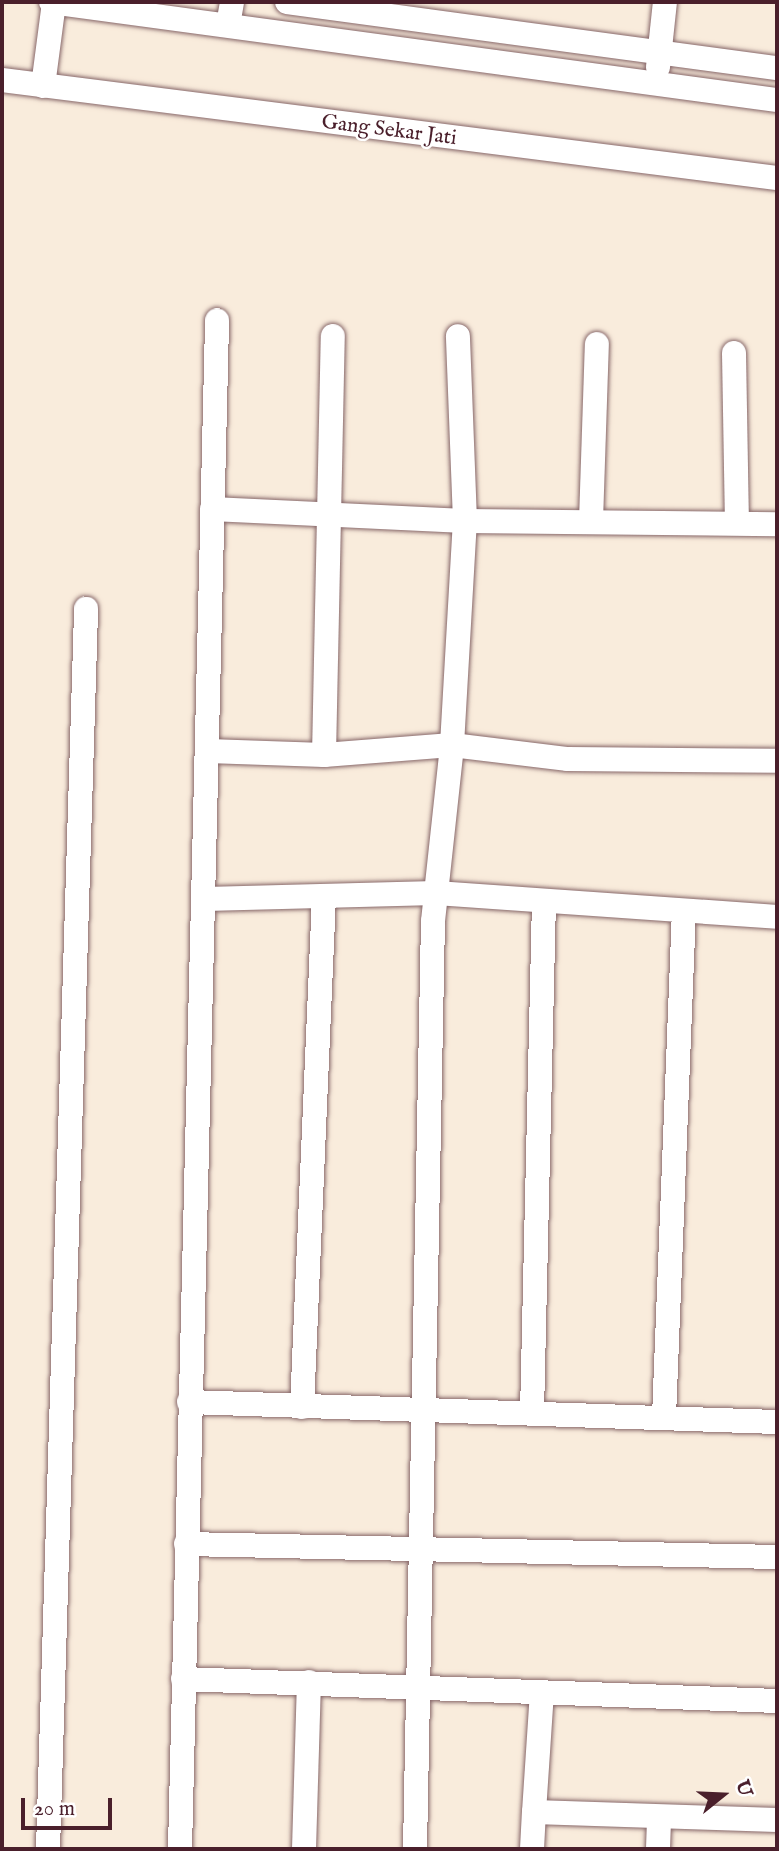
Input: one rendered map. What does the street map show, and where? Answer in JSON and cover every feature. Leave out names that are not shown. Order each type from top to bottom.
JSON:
[{"type":"street","points":[[43,86],[53,2],[230,13],[478,62],[777,100]]},
{"type":"street","points":[[287,2],[480,29],[661,50],[777,68]]},
{"type":"street","points":[[654,84],[661,50],[665,2]]},
{"type":"street","points":[[478,62],[480,29]]},
{"type":"street","name":"Gang Sekar Jati","points":[[2,80],[777,178]]},
{"type":"street","points":[[180,1849],[188,1402],[205,900],[217,320]]},
{"type":"street","points":[[324,755],[333,336]]},
{"type":"street","points":[[415,1849],[436,893],[452,745],[465,521],[458,336]]},
{"type":"street","points":[[591,521],[597,344]]},
{"type":"street","points":[[734,354],[737,522]]},
{"type":"street","points":[[212,509],[465,521],[777,524]]},
{"type":"street","points":[[48,1849],[86,609]]},
{"type":"street","points":[[208,751],[324,755],[452,745],[568,759],[777,761]]},
{"type":"street","points":[[205,900],[436,893],[777,917]]},
{"type":"street","points":[[302,1407],[324,896]]},
{"type":"street","points":[[532,1413],[544,901]]},
{"type":"street","points":[[664,1417],[684,911]]},
{"type":"street","points":[[188,1402],[777,1422]]},
{"type":"street","points":[[186,1544],[422,1547],[777,1557]]},
{"type":"street","points":[[183,1679],[777,1701]]},
{"type":"street","points":[[304,1849],[309,1682]]},
{"type":"street","points":[[532,1849],[542,1693]]},
{"type":"street","points":[[534,1812],[777,1821]]},
{"type":"street","points":[[658,1849],[659,1817]]}]
